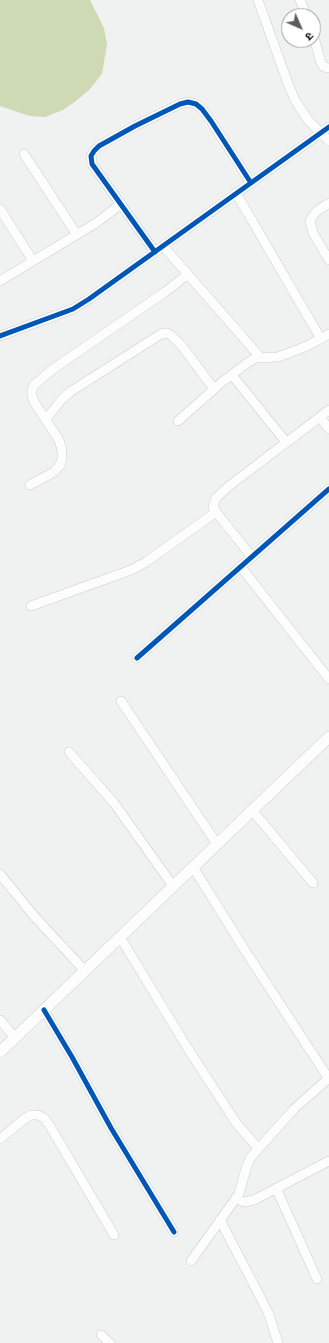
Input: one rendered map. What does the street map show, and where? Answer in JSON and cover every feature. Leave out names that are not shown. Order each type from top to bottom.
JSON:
[{"type":"main road","points":[[0,1052],[329,737]]},
{"type":"street","points":[[258,0],[295,100],[308,120],[329,141]]},
{"type":"street","points":[[317,48],[321,63],[324,67],[329,68]]},
{"type":"street","points":[[155,252],[92,164],[92,156],[98,146],[180,104],[188,102],[196,104],[202,109],[251,183]]},
{"type":"street","points":[[0,336],[73,308],[155,252],[329,127]]},
{"type":"street","points":[[24,154],[77,235]]},
{"type":"street","points":[[178,421],[214,389],[255,358],[278,357],[307,346],[325,336],[236,193]]},
{"type":"street","points":[[329,203],[317,211],[310,221],[313,233],[329,260]]},
{"type":"street","points":[[0,281],[96,223],[121,204]]},
{"type":"street","points":[[0,209],[33,261]]},
{"type":"street","points":[[163,246],[261,358]]},
{"type":"street","points":[[30,485],[54,472],[60,465],[62,458],[62,450],[59,440],[34,402],[32,390],[34,385],[53,369],[165,292],[188,274]]},
{"type":"street","points":[[46,419],[62,399],[70,392],[161,334],[167,333],[177,341],[214,389]]},
{"type":"street","points":[[232,375],[286,442]]},
{"type":"street","points":[[252,557],[216,512],[214,503],[220,494],[329,410]]},
{"type":"street","points":[[320,416],[329,429]]},
{"type":"street","points":[[137,658],[329,489]]},
{"type":"street","points":[[31,606],[131,570],[146,562],[216,512]]},
{"type":"street","points":[[241,567],[329,679]]},
{"type":"street","points":[[121,702],[218,844]]},
{"type":"street","points":[[69,752],[114,803],[173,886]]},
{"type":"street","points":[[252,810],[313,883]]},
{"type":"street","points":[[191,1261],[241,1190],[248,1163],[258,1148],[294,1109],[329,1078],[250,958],[193,867]]},
{"type":"street","points":[[1,876],[34,916],[85,971]]},
{"type":"street","points":[[120,937],[194,1059],[237,1124],[258,1148]]},
{"type":"street","points":[[44,1010],[174,1232]]},
{"type":"street","points":[[0,1020],[15,1038]]},
{"type":"street","points":[[0,1139],[24,1119],[38,1115],[44,1118],[114,1235]]},
{"type":"street","points":[[236,1198],[244,1202],[248,1202],[329,1162]]},
{"type":"street","points":[[276,1188],[317,1279]]},
{"type":"street","points":[[220,1220],[268,1312],[278,1343]]},
{"type":"street","points":[[101,1335],[110,1343]]},
{"type":"green space","points":[[0,0],[90,0],[104,28],[107,44],[102,74],[89,90],[63,110],[45,117],[30,116],[0,106]]},
{"type":"cycle path","points":[[155,252],[92,164],[91,156],[99,146],[135,126],[180,104],[188,102],[196,104],[202,109],[251,183]]},
{"type":"cycle path","points":[[0,336],[73,309],[89,299],[329,127]]},
{"type":"cycle path","points":[[137,658],[329,489]]},
{"type":"cycle path","points":[[44,1010],[111,1128],[174,1232]]}]
